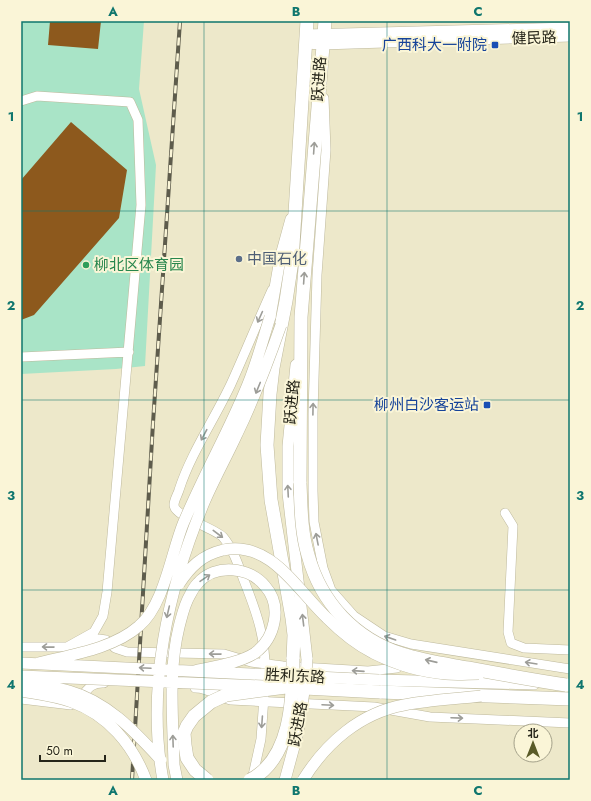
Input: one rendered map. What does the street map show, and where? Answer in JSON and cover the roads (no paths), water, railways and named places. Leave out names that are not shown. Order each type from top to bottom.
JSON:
[{"type":"highway","name":"跃进路","points":[[278,320],[292,261],[307,21]]},
{"type":"highway","name":"跃进路","points":[[301,317],[325,21]]},
{"type":"highway","points":[[301,317],[300,483],[302,517],[307,554],[318,582],[329,602],[351,626],[363,635],[389,649],[403,654],[497,674],[568,685]]},
{"type":"highway","points":[[251,780],[264,771],[271,763],[284,737],[291,701],[294,635],[270,492],[267,445],[270,394],[278,320]]},
{"type":"highway","points":[[207,780],[195,770],[186,752],[184,733],[194,716],[211,702],[226,696],[286,687]]},
{"type":"highway","name":"胜利东路","points":[[286,687],[570,699]]},
{"type":"main road","name":"健民路","points":[[323,40],[570,28]]},
{"type":"main road","name":"健民路","points":[[306,39],[570,36]]},
{"type":"main road","points":[[38,663],[113,642],[129,634],[140,626],[150,615],[192,502],[278,320],[276,282],[280,259],[295,205]]},
{"type":"main road","name":"跃进路","points":[[285,780],[298,732],[306,678],[306,659],[288,486],[288,446],[301,317]]},
{"type":"main road","name":"跃进路","points":[[163,780],[160,768],[158,692],[165,626],[173,593],[203,504],[255,395],[278,320]]},
{"type":"main road","points":[[173,593],[190,568],[206,556],[225,550],[234,549],[251,551],[258,553],[273,562],[326,618],[342,632],[373,653],[418,670],[445,674],[497,674]]},
{"type":"main road","points":[[178,780],[174,765],[172,671],[176,640],[183,609],[198,582],[211,574],[233,570],[244,572],[256,578],[266,586],[274,606],[275,614],[273,629],[265,643],[249,656],[194,670]]},
{"type":"main road","name":"胜利东路","points":[[21,663],[194,670],[371,680],[568,685]]},
{"type":"main road","name":"胜利东路","points":[[21,676],[286,687]]},
{"type":"main road","points":[[21,683],[51,687],[71,692],[118,716],[140,737],[178,780]]},
{"type":"main road","points":[[21,690],[83,706],[108,722],[137,758],[146,780]]},
{"type":"main road","points":[[303,780],[325,750],[344,732],[360,721],[379,712],[403,705],[481,696]]},
{"type":"main road","points":[[278,780],[290,764]]},
{"type":"lane","points":[[323,40],[326,150],[317,275],[313,413],[314,522],[324,568],[331,590],[354,616],[384,636],[411,644],[570,669]]},
{"type":"lane","points":[[21,100],[37,96],[130,102],[138,120],[141,206],[107,592],[102,616],[94,632],[67,647]]},
{"type":"lane","points":[[251,780],[261,739],[266,663],[261,628],[255,606],[227,542],[214,531],[180,514],[174,505],[182,482],[198,446],[230,385],[276,282]]},
{"type":"lane","points":[[21,356],[128,352]]},
{"type":"lane","points":[[505,513],[513,526],[508,632],[511,643],[524,648],[570,650]]},
{"type":"lane","points":[[21,647],[67,647],[92,642],[99,639],[106,640],[115,648],[127,652],[224,654],[251,662],[283,666],[368,671],[397,668],[405,659],[411,644]]},
{"type":"lane","points":[[21,699],[71,705],[77,702],[90,686],[96,683],[202,688],[210,690],[226,699],[374,707],[430,717],[570,723]]},
{"type":"railway","points":[[132,780],[153,423],[180,21]]},
{"type":"place","name":"广西科大一附院","points":[[495,45]]},
{"type":"place","name":"中国石化","points":[[239,259]]},
{"type":"place","name":"柳北区体育园","points":[[86,265]]},
{"type":"place","name":"柳州白沙客运站","points":[[487,405]]}]
